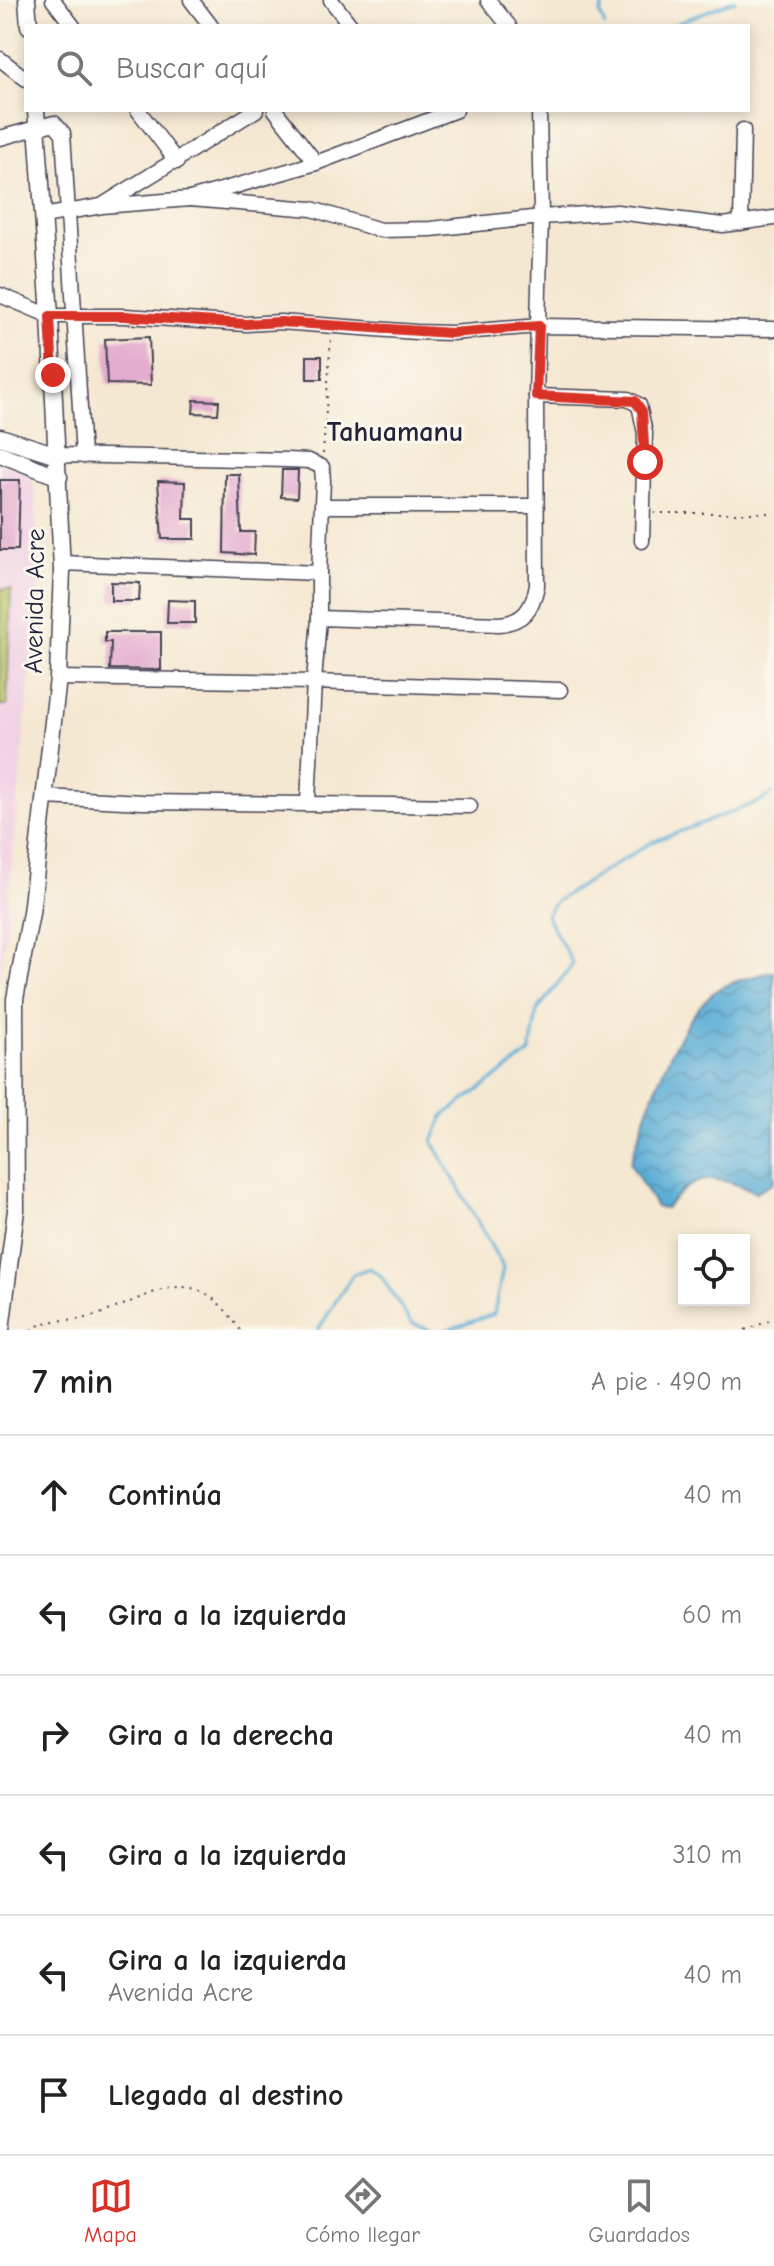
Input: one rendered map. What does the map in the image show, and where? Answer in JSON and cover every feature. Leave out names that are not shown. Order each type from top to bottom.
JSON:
[{"type":"main road","points":[[27,0],[29,24]]},
{"type":"main road","name":"Avenida Acre","points":[[1,1330],[16,1210],[15,999],[31,913],[58,678],[62,563],[50,316],[36,118]]},
{"type":"main road","points":[[0,437],[57,455]]},
{"type":"main road","points":[[0,454],[59,477]]},
{"type":"street","points":[[53,0],[71,24]]},
{"type":"street","points":[[191,0],[209,24]]},
{"type":"street","points":[[331,0],[349,24]]},
{"type":"street","points":[[488,0],[507,24]]},
{"type":"street","points":[[0,59],[24,77]]},
{"type":"street","points":[[140,112],[177,162]]},
{"type":"street","points":[[102,206],[253,112]]},
{"type":"street","points":[[277,112],[316,163]]},
{"type":"street","points":[[190,199],[316,163],[421,116],[444,112]]},
{"type":"street","points":[[319,618],[499,624],[518,620],[530,609],[537,586],[536,396],[541,217],[539,112]]},
{"type":"street","points":[[0,138],[36,118],[54,123],[63,133],[83,456]]},
{"type":"street","points":[[741,223],[743,130]]},
{"type":"street","points":[[43,216],[102,206],[190,199],[312,209],[380,230],[617,212],[723,225],[774,218]]},
{"type":"street","points":[[0,295],[50,316],[332,325],[451,333],[539,326],[774,329]]},
{"type":"street","points":[[536,396],[628,399],[639,405],[645,433],[642,541]]},
{"type":"street","points":[[57,455],[287,460],[309,461],[322,467],[319,618],[308,802]]},
{"type":"street","points":[[323,506],[536,506]]},
{"type":"street","points":[[62,563],[319,573]]},
{"type":"street","points":[[58,678],[560,690]]},
{"type":"street","points":[[45,797],[143,802],[470,806]]},
{"type":"path","points":[[322,467],[332,325]]},
{"type":"path","points":[[645,512],[774,513]]},
{"type":"path","points":[[31,1330],[48,1321],[78,1320],[106,1312],[157,1289],[188,1286],[225,1307],[240,1330]]},
{"type":"path","points":[[745,1330],[774,1319]]},
{"type":"shaded area","points":[[0,461],[24,472],[34,484],[40,568],[0,987]]},
{"type":"green space","points":[[0,589],[11,589],[7,706],[0,706]]},
{"type":"water","points":[[774,972],[774,1182],[756,1192],[718,1180],[697,1182],[687,1187],[666,1208],[656,1207],[630,1163],[663,1070],[688,1024],[717,990]]},
{"type":"building","points":[[149,337],[151,385],[107,384],[105,339]]},
{"type":"building","points":[[307,356],[322,356],[322,379],[307,379]]},
{"type":"building","points":[[194,400],[219,401],[218,414],[193,413]]},
{"type":"building","points":[[282,470],[298,470],[297,498],[281,497]]},
{"type":"building","points":[[225,474],[239,474],[241,532],[255,532],[254,555],[224,553]]},
{"type":"building","points":[[0,480],[20,480],[18,550],[0,550]]},
{"type":"building","points":[[158,481],[185,482],[184,519],[195,519],[195,539],[162,539]]},
{"type":"building","points":[[111,582],[140,583],[139,601],[111,601]]},
{"type":"building","points":[[168,600],[195,601],[195,623],[167,623]]},
{"type":"building","points":[[105,632],[161,632],[161,670],[110,669],[111,642],[105,642]]},
{"type":"waterway","points":[[604,24],[600,14],[605,0]]},
{"type":"waterway","points":[[675,24],[735,0]]},
{"type":"waterway","points":[[447,1330],[494,1314],[503,1267],[433,1142],[443,1116],[530,1053],[537,1011],[573,964],[546,915],[556,901],[652,842],[761,801],[774,793]]},
{"type":"waterway","points":[[318,1330],[353,1274],[370,1268],[381,1276],[411,1323],[430,1330]]},
{"type":"district","name":"Tahuamanu","points":[[395,432]]},
{"type":"route","points":[[53,375],[50,316],[125,316],[246,324],[280,322],[451,333],[539,326],[536,396],[635,401],[642,411],[645,462]]}]
